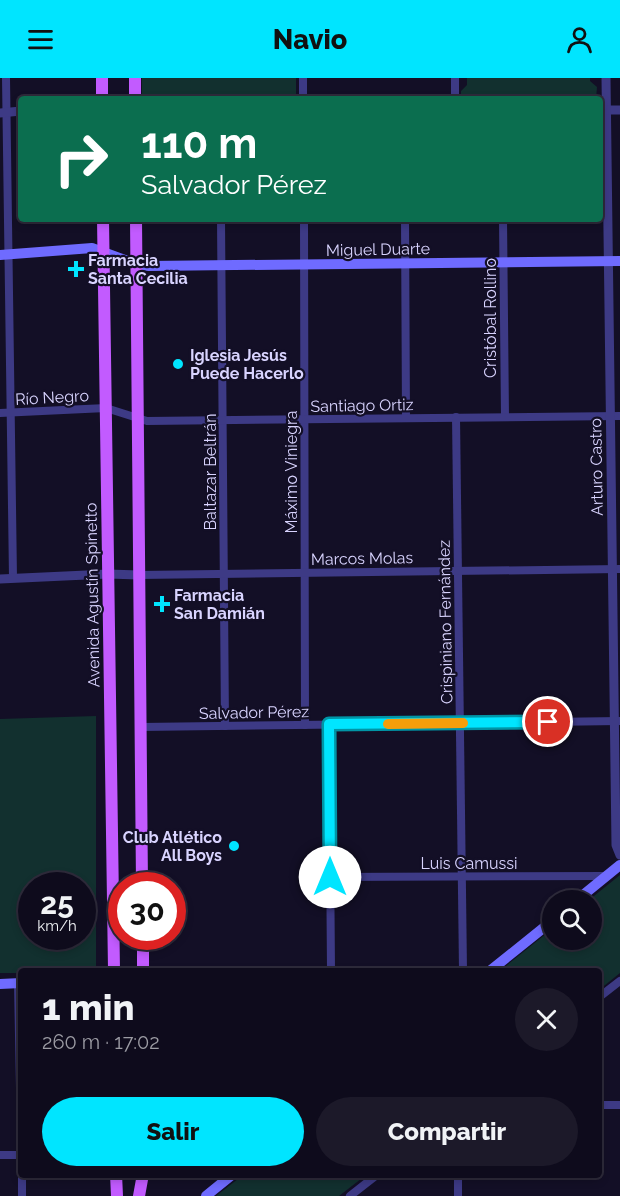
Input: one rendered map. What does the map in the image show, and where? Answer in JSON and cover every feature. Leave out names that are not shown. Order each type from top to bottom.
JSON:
[{"type":"main road","points":[[102,78],[102,96]]},
{"type":"main road","points":[[135,78],[135,96]]},
{"type":"main road","name":"Avenida Agustín Spinetto","points":[[103,222],[114,968]]},
{"type":"main road","points":[[136,222],[142,872]]},
{"type":"main road","name":"Miguel Duarte","points":[[4,255],[89,248],[104,251],[136,264],[149,266],[620,261]]},
{"type":"main road","points":[[590,890],[620,865]]},
{"type":"main road","points":[[493,968],[542,929]]},
{"type":"main road","points":[[143,950],[143,968]]},
{"type":"main road","points":[[0,984],[18,983]]},
{"type":"main road","points":[[116,1178],[117,1196]]},
{"type":"main road","points":[[140,1196],[142,1178]]},
{"type":"main road","points":[[206,1196],[228,1178]]},
{"type":"street","points":[[6,78],[3,113],[4,255],[11,412],[13,578]]},
{"type":"street","points":[[303,78],[303,96]]},
{"type":"street","points":[[455,78],[455,96]]},
{"type":"street","name":"Arturo Castro","points":[[606,78],[603,110],[615,416],[616,845],[620,855]]},
{"type":"street","points":[[603,110],[620,110]]},
{"type":"street","points":[[3,113],[18,111]]},
{"type":"street","name":"Baltazar Beltrán","points":[[221,222],[225,726]]},
{"type":"street","name":"Máximo Viniegra","points":[[304,222],[305,725]]},
{"type":"street","points":[[405,222],[406,418]]},
{"type":"street","name":"Cristóbal Rollino","points":[[503,222],[505,417]]},
{"type":"street","name":"Río Negro","points":[[0,413],[106,408]]},
{"type":"street","name":"Santiago Ortiz","points":[[106,408],[121,411],[138,420],[615,416]]},
{"type":"street","name":"Crispiniano Fernández","points":[[456,417],[464,968]]},
{"type":"street","name":"Marcos Molas","points":[[139,575],[616,569]]},
{"type":"street","points":[[0,579],[108,574],[139,575]]},
{"type":"street","name":"Salvador Pérez","points":[[141,727],[617,721]]},
{"type":"street","points":[[329,724],[331,968]]},
{"type":"street","name":"Luis Camussi","points":[[330,877],[607,876]]},
{"type":"street","points":[[602,995],[620,981]]},
{"type":"street","points":[[602,1105],[620,1105]]},
{"type":"street","points":[[0,1155],[18,1155]]},
{"type":"street","points":[[22,1178],[22,1196]]},
{"type":"street","points":[[350,1196],[373,1178]]},
{"type":"street","points":[[458,1178],[458,1196]]},
{"type":"green space","points":[[142,78],[296,78],[296,96],[142,96]]},
{"type":"green space","points":[[467,78],[590,78],[590,81],[597,87],[596,96],[461,96],[461,91],[467,85]]},
{"type":"green space","points":[[96,716],[96,872],[18,872],[18,950],[96,950],[96,968],[18,968],[18,973],[0,973],[0,719]]},
{"type":"green space","points":[[620,875],[620,973],[602,988],[602,968],[503,968],[542,937],[542,950],[602,950],[601,890]]},
{"type":"green space","points":[[239,1178],[362,1178],[339,1196],[216,1196]]},
{"type":"slow traffic","points":[[388,724],[463,723]]},
{"type":"place","name":"Farmacia Santa Cecilia","points":[[76,269]]},
{"type":"place","name":"Iglesia Jesús Puede Hacerlo","points":[[178,364]]},
{"type":"place","name":"Farmacia San Damián","points":[[162,604]]},
{"type":"place","name":"Club Atlético All Boys","points":[[234,846]]},
{"type":"route","points":[[330,877],[329,724],[548,722]]}]
